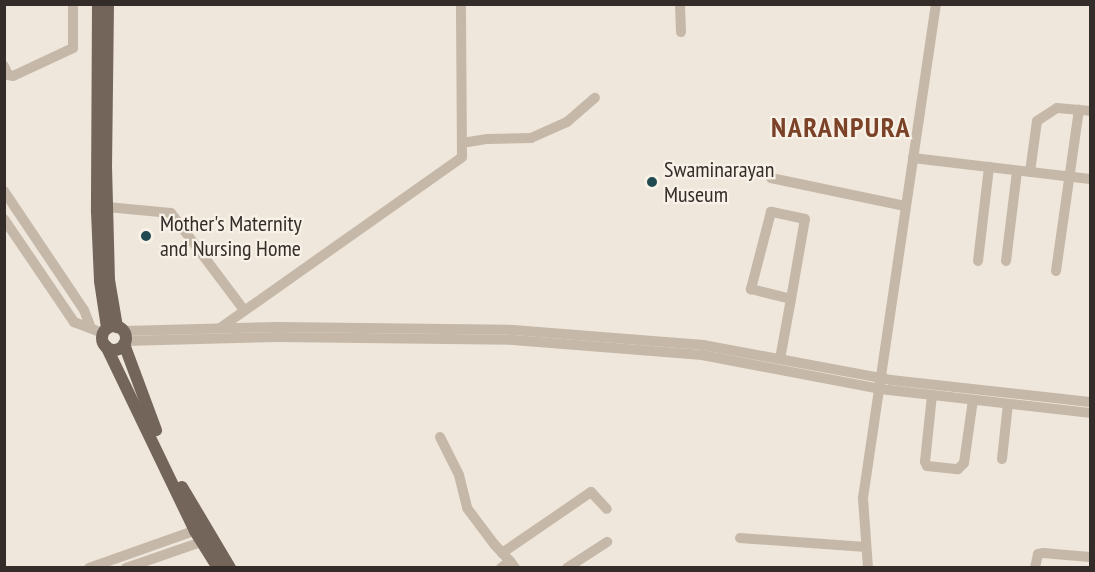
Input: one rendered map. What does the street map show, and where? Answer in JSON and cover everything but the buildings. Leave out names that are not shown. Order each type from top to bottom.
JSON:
[{"type":"main road","points":[[98,4],[97,212],[100,281],[117,334],[153,424],[218,567]]},
{"type":"main road","points":[[106,346],[115,350],[117,334],[109,279],[107,207],[108,4]]},
{"type":"main road","points":[[106,346],[117,334]]},
{"type":"main road","points":[[106,346],[203,535],[230,567]]},
{"type":"street","points":[[4,66],[8,75],[12,76],[73,48],[73,4]]},
{"type":"street","points":[[220,328],[462,157],[460,4]]},
{"type":"street","points":[[680,4],[681,32]]},
{"type":"street","points":[[868,567],[863,498],[936,4]]},
{"type":"street","points":[[462,143],[488,139],[531,138],[567,122],[595,98]]},
{"type":"street","points":[[1030,172],[1037,121],[1057,108],[1085,111],[1069,177],[1056,271]]},
{"type":"street","points":[[913,158],[1090,179]]},
{"type":"street","points":[[978,261],[989,167]]},
{"type":"street","points":[[1006,261],[1017,171]]},
{"type":"street","points":[[771,178],[905,206]]},
{"type":"street","points":[[4,191],[84,310],[91,328]]},
{"type":"street","points":[[107,207],[171,213],[244,310]]},
{"type":"street","points":[[780,359],[791,299],[805,219],[771,212],[751,289],[791,299]]},
{"type":"street","points":[[4,219],[9,234],[74,322],[117,334],[513,340],[702,355],[932,395],[1090,413]]},
{"type":"street","points":[[9,234],[27,228]]},
{"type":"street","points":[[117,334],[220,328],[513,330],[703,345],[780,359],[879,384],[1090,402]]},
{"type":"street","points":[[932,395],[925,462],[927,466],[958,469],[964,463],[973,400]]},
{"type":"street","points":[[1002,459],[1008,404]]},
{"type":"street","points":[[440,437],[459,475],[467,508],[507,562],[591,492],[607,509]]},
{"type":"street","points":[[89,567],[203,535]]},
{"type":"street","points":[[126,567],[203,535]]},
{"type":"street","points":[[740,538],[866,547]]},
{"type":"street","points":[[567,567],[607,542]]},
{"type":"street","points":[[1035,567],[1038,554],[1043,553],[1090,557]]},
{"type":"place","name":"Swaminarayan Museum","points":[[652,182]]},
{"type":"place","name":"Mother's Maternity and Nursing Home","points":[[146,236]]},
{"type":"district","name":"NARANPURA","points":[[841,127]]}]
